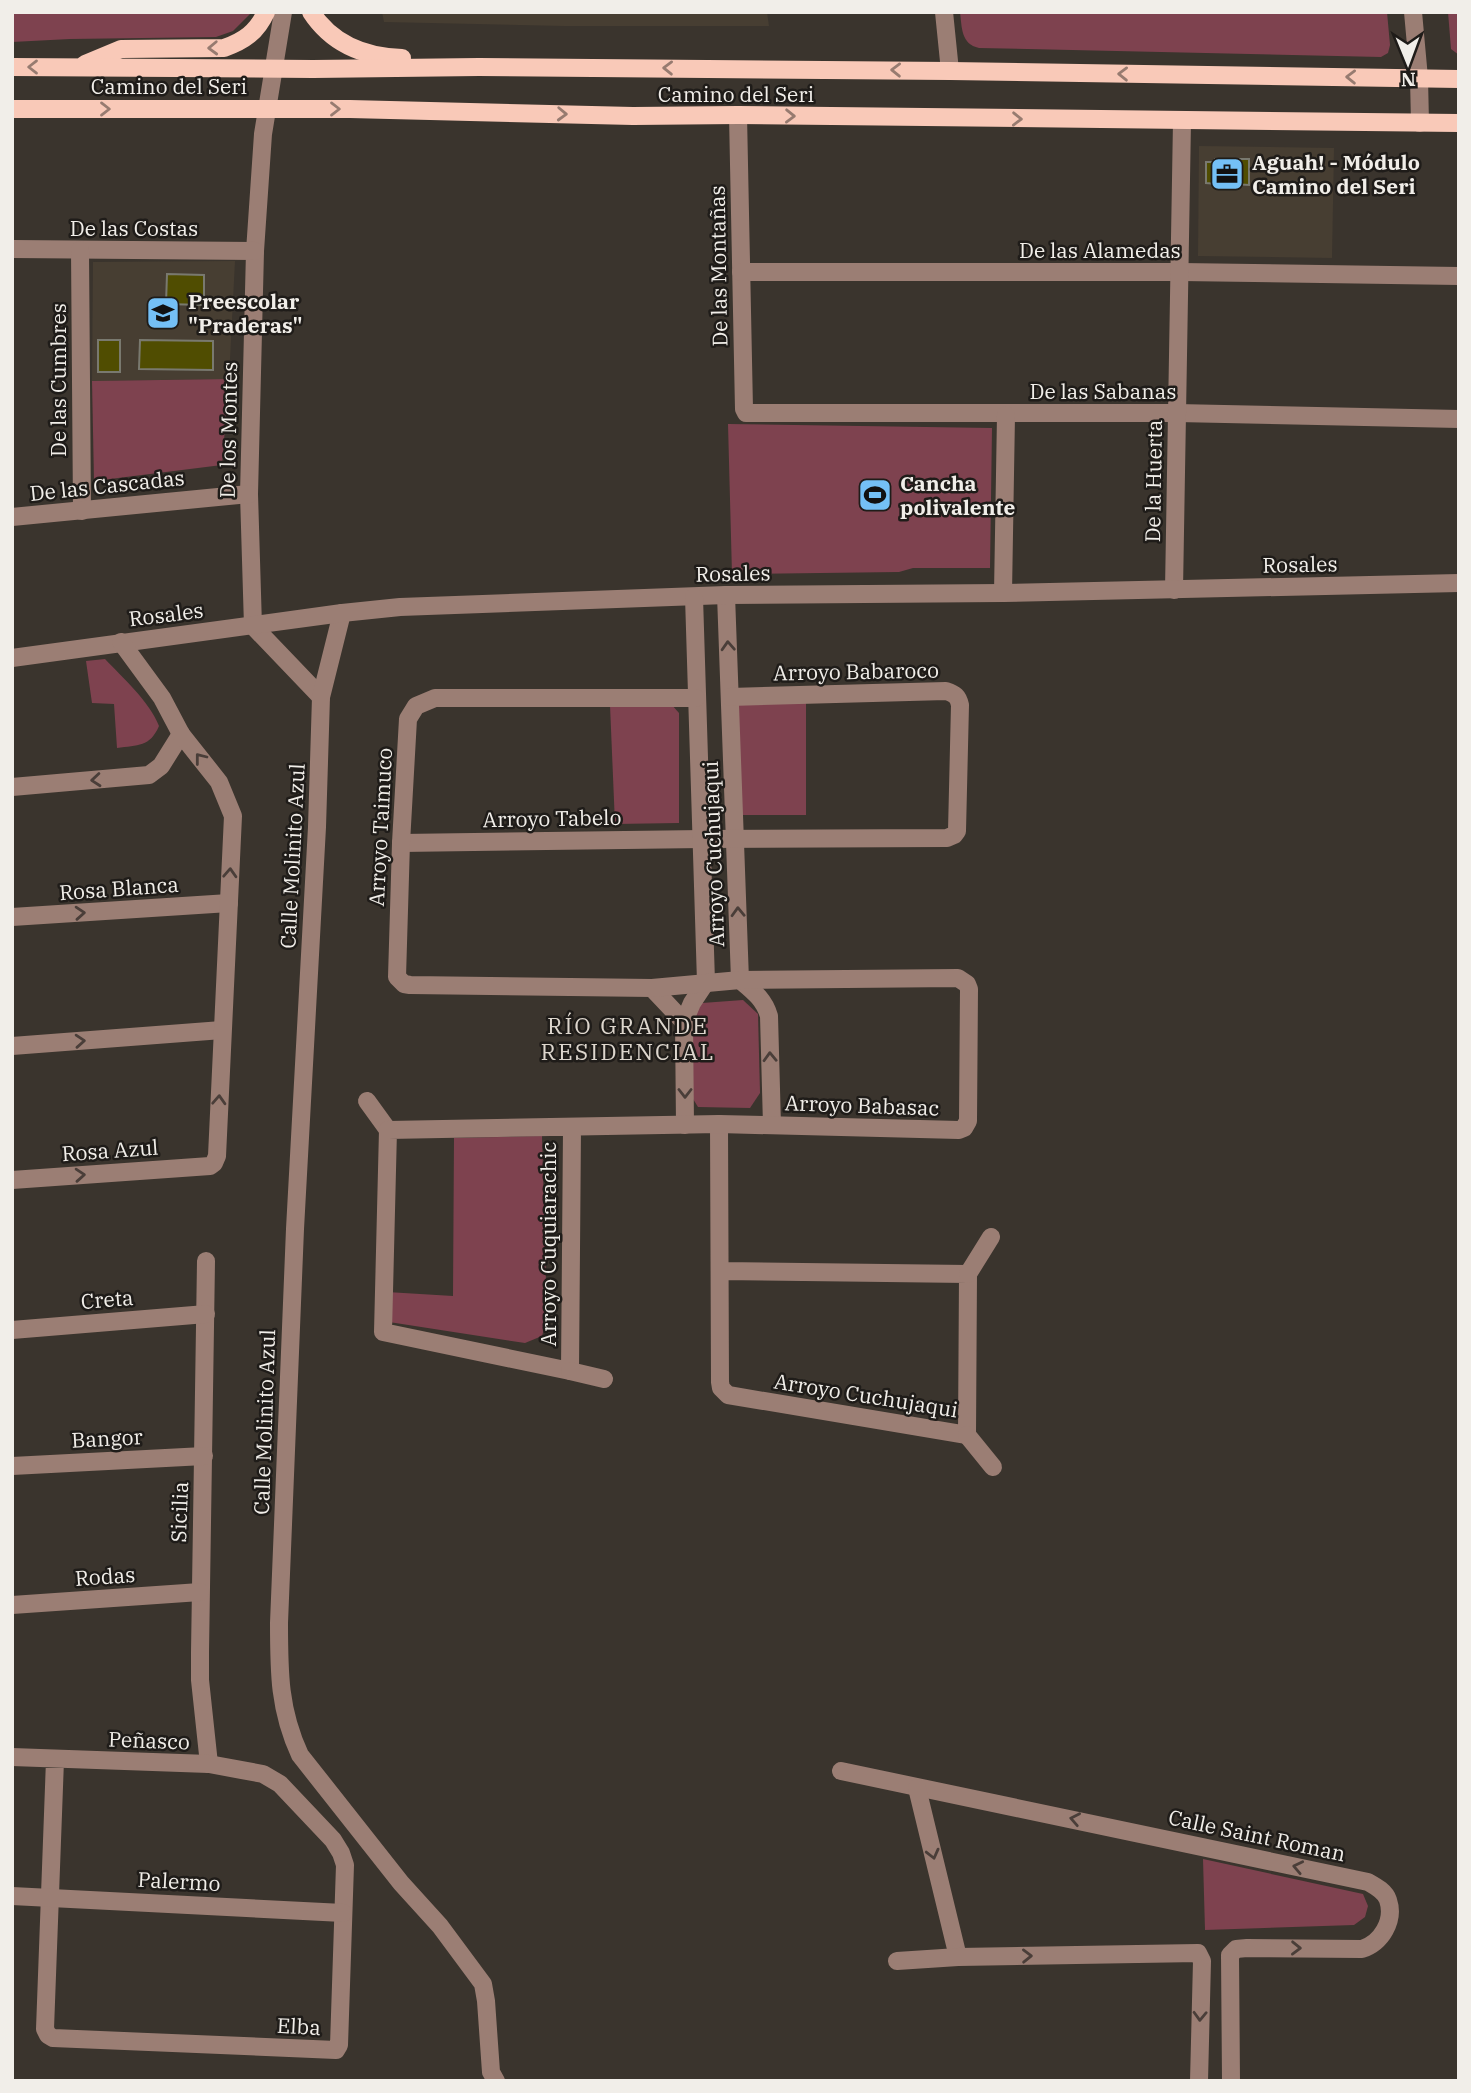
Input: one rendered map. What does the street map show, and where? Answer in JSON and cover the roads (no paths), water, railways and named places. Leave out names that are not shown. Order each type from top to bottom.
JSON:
[{"type":"main road","points":[[78,67],[121,49],[224,48],[254,32],[266,12]]},
{"type":"main road","points":[[311,12],[329,33],[356,50],[378,56],[441,59],[479,66]]},
{"type":"main road","name":"Camino del Seri","points":[[12,67],[273,69],[479,66],[1459,79]]},
{"type":"main road","name":"Camino del Seri","points":[[12,109],[350,109],[633,116],[1459,123]]},
{"type":"street","name":"De los Montes","points":[[253,626],[249,494],[255,251],[263,134],[283,12]]},
{"type":"street","points":[[944,12],[950,71]]},
{"type":"street","points":[[1413,12],[1420,123]]},
{"type":"street","name":"De las Montañas","points":[[738,115],[744,409],[748,414]]},
{"type":"street","name":"De la Huerta","points":[[1174,590],[1182,121]]},
{"type":"street","name":"De las Costas","points":[[12,250],[255,251]]},
{"type":"street","name":"De las Cumbres","points":[[80,250],[82,511]]},
{"type":"street","name":"De las Alamedas","points":[[741,272],[1181,272],[1459,276]]},
{"type":"street","name":"De las Sabanas","points":[[748,414],[1177,413],[1459,419]]},
{"type":"street","points":[[1003,593],[1006,415]]},
{"type":"street","name":"De las Cascadas","points":[[12,517],[249,494]]},
{"type":"street","name":"Rosales","points":[[12,658],[400,607],[726,595],[1003,593],[1459,583]]},
{"type":"street","name":"Arroyo Cuchujaqui","points":[[726,595],[740,980]]},
{"type":"street","name":"Arroyo Cuchujaqui","points":[[694,597],[706,982]]},
{"type":"street","name":"Calle Molinito Azul","points":[[342,613],[321,697],[317,827],[295,1229],[279,1671],[289,1732],[300,1755],[401,1883],[440,1926],[483,1984],[491,2072],[496,2081]]},
{"type":"street","points":[[253,626],[321,697]]},
{"type":"street","points":[[12,1046],[222,1030],[233,816],[219,782],[181,734],[162,698],[121,642]]},
{"type":"street","name":"Arroyo Babaroco","points":[[730,697],[946,691],[958,698],[960,705],[958,824],[954,835],[947,838],[736,838]]},
{"type":"street","name":"Arroyo Taimuco","points":[[696,698],[435,698],[416,706],[408,719],[397,977],[404,984],[410,985],[652,988],[740,980]]},
{"type":"street","points":[[12,787],[149,775],[160,766],[181,734]]},
{"type":"street","name":"Arroyo Tabelo","points":[[401,843],[736,838]]},
{"type":"street","name":"Rosa Blanca","points":[[12,917],[229,903]]},
{"type":"street","name":"Arroyo Babasac","points":[[719,1124],[959,1130],[964,1128],[969,1116],[969,989],[967,984],[958,978],[740,980]]},
{"type":"street","points":[[740,980],[760,997],[769,1016],[772,1125]]},
{"type":"street","points":[[685,1125],[684,1022],[692,1003],[706,982]]},
{"type":"street","points":[[652,988],[684,1022]]},
{"type":"street","name":"Rosa Azul","points":[[12,1180],[210,1166],[217,1156],[222,1030]]},
{"type":"street","points":[[367,1101],[388,1130]]},
{"type":"street","name":"Arroyo Cuchujaqui","points":[[719,1124],[720,1382],[727,1395],[967,1435],[968,1274]]},
{"type":"street","name":"Arroyo Cuquiarachic","points":[[572,1129],[570,1371],[379,1340],[388,1130],[572,1129],[719,1124]]},
{"type":"street","points":[[720,1271],[968,1274],[991,1237]]},
{"type":"street","name":"Sicilia","points":[[206,1261],[200,1681],[209,1764]]},
{"type":"street","name":"Creta","points":[[12,1330],[206,1314]]},
{"type":"street","points":[[570,1371],[604,1379]]},
{"type":"street","points":[[967,1435],[993,1467]]},
{"type":"street","name":"Bangor","points":[[12,1466],[204,1456]]},
{"type":"street","name":"Rodas","points":[[12,1605],[200,1592]]},
{"type":"street","name":"Peñasco","points":[[12,1757],[209,1764],[263,1774],[280,1784]]},
{"type":"street","points":[[51,1896],[55,1760]]},
{"type":"street","name":"Calle Saint Roman","points":[[841,1771],[1368,1882],[1381,1891],[1388,1900],[1389,1916],[1384,1934],[1372,1946],[1362,1949],[1247,1948],[1236,1950],[1230,1955],[1231,2081]]},
{"type":"street","name":"Elba","points":[[51,1896],[45,2029],[53,2038],[336,2050],[339,2045],[345,1865],[334,1840],[280,1784]]},
{"type":"street","points":[[917,1788],[958,1958]]},
{"type":"street","name":"Palermo","points":[[12,1896],[343,1913]]},
{"type":"street","points":[[897,1961],[1198,1953],[1202,1961],[1199,2081]]},
{"type":"place","name":"Aguah! - Módulo Camino del Seri","points":[[1227,174]]},
{"type":"place","name":"Preescolar \"Praderas\"","points":[[163,313]]},
{"type":"place","name":"Cancha polivalente","points":[[875,495]]},
{"type":"district","name":"RÍO GRANDE RESIDENCIAL","points":[[628,1038]]}]
